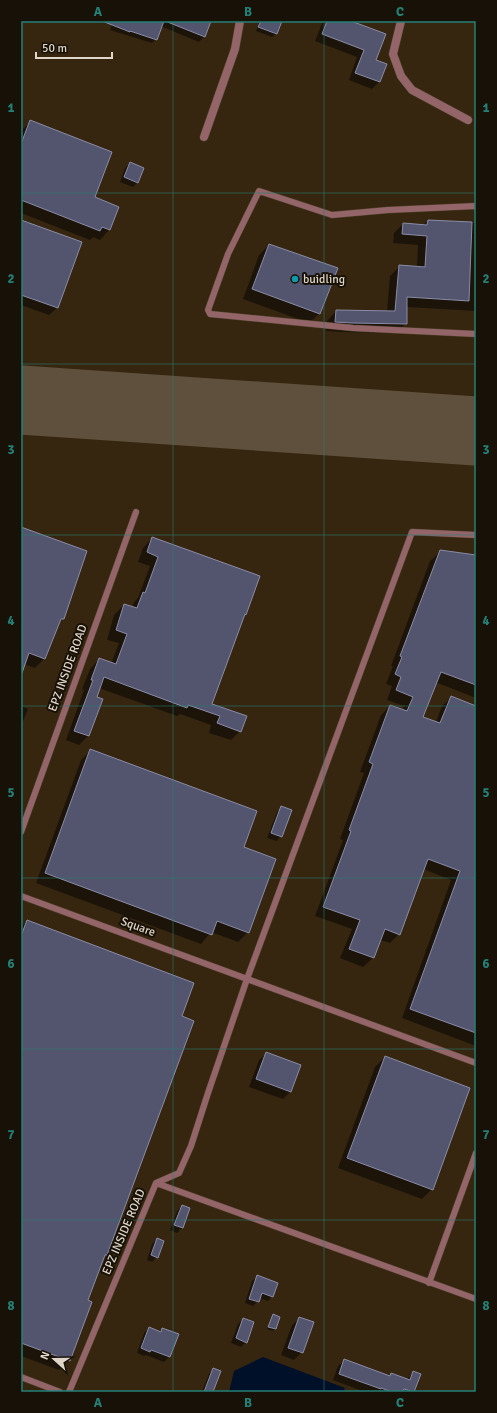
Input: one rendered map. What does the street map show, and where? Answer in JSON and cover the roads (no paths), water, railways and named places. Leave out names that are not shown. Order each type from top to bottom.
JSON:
[{"type":"street","points":[[204,137],[236,49],[240,21]]},
{"type":"street","points":[[402,21],[393,54],[401,76],[412,90],[468,120]]},
{"type":"lane","points":[[476,206],[388,210],[332,215],[259,191],[228,254],[208,310],[210,314],[353,328],[476,334]]},
{"type":"lane","name":"EPZ INSIDE ROAD","points":[[21,832],[136,512]]},
{"type":"lane","name":"EPZ INSIDE ROAD","points":[[69,1392],[156,1183],[179,1173],[191,1146],[248,979],[412,532],[476,535]]},
{"type":"lane","name":"Square","points":[[21,896],[476,1063]]},
{"type":"lane","points":[[429,1283],[476,1153]]},
{"type":"lane","points":[[156,1183],[476,1299]]},
{"type":"lane","points":[[21,1377],[60,1392]]},
{"type":"water","points":[[263,1357],[345,1388],[343,1392],[229,1392],[234,1371]]},
{"type":"place","name":"buidling","points":[[295,279]]}]
